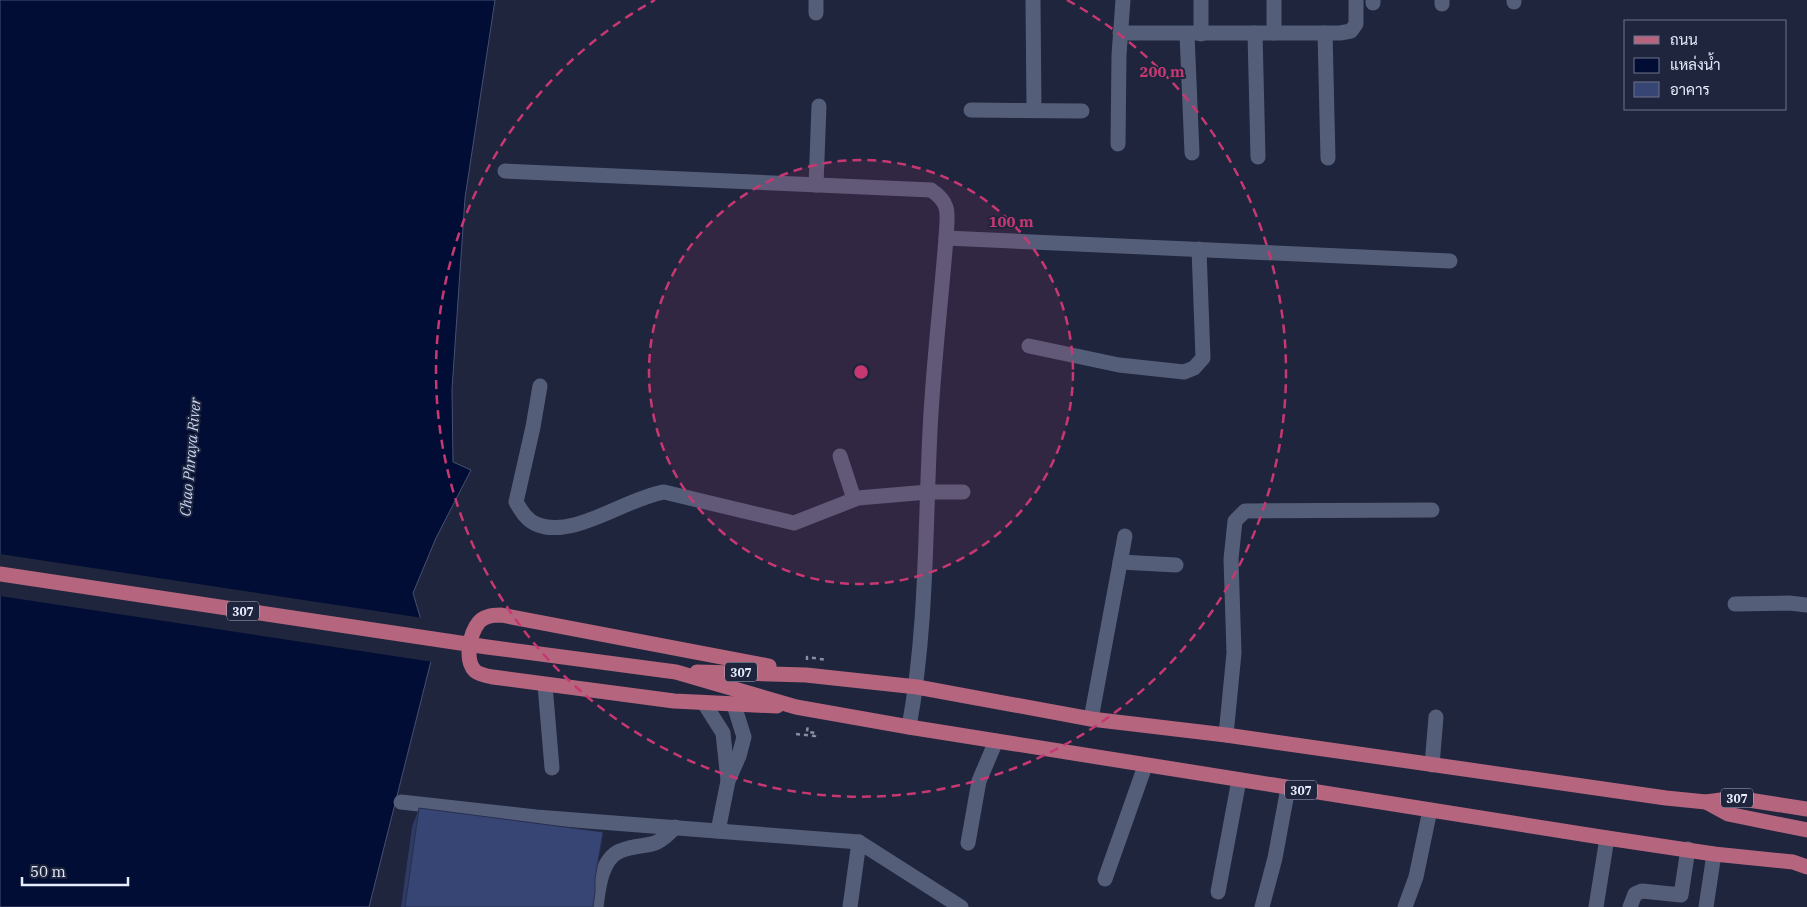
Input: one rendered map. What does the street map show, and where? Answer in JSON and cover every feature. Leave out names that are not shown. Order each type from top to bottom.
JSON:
[{"type":"main road","name":"307","points":[[0,574],[486,647],[676,672],[730,671],[917,687],[1091,719],[1706,802],[1736,798],[1807,809]]},
{"type":"main road","points":[[796,707],[734,705],[625,696],[493,677],[480,674],[473,669],[468,653],[479,622],[492,615],[532,620],[757,663],[806,676]]},
{"type":"main road","name":"307","points":[[676,672],[796,707],[910,727],[1607,838],[1714,854],[1802,863]]},
{"type":"main road","points":[[1706,802],[1728,814],[1807,830]]},
{"type":"street","points":[[1033,0],[1034,109]]},
{"type":"street","points":[[1118,144],[1122,0]]},
{"type":"street","points":[[1192,153],[1194,34],[1201,0]]},
{"type":"street","points":[[1274,0],[1274,33]]},
{"type":"street","points":[[1120,33],[1255,34],[1351,31],[1356,24],[1356,0]]},
{"type":"street","points":[[1325,33],[1328,158]]},
{"type":"street","points":[[1255,34],[1258,157]]},
{"type":"street","points":[[816,185],[819,106]]},
{"type":"street","points":[[971,110],[1082,110]]},
{"type":"street","points":[[505,171],[930,190],[941,196],[948,206],[930,429],[925,600],[917,687],[910,727]]},
{"type":"street","points":[[946,238],[1450,261]]},
{"type":"street","points":[[1029,346],[1119,365],[1184,372],[1194,368],[1203,358],[1199,249]]},
{"type":"street","points":[[540,386],[516,502],[524,516],[536,524],[560,528],[588,520],[649,494],[664,492],[794,523],[854,499],[928,492],[963,492]]},
{"type":"street","points":[[840,456],[854,499]]},
{"type":"street","points":[[1226,736],[1234,653],[1232,559],[1235,521],[1240,515],[1244,511],[1432,510]]},
{"type":"street","points":[[1091,719],[1125,536]]},
{"type":"street","points":[[1120,562],[1176,565]]},
{"type":"street","points":[[1735,604],[1789,603],[1807,605]]},
{"type":"street","points":[[545,684],[552,768]]},
{"type":"street","points":[[704,703],[723,733],[728,781]]},
{"type":"street","points":[[718,831],[728,781],[740,756],[744,737],[734,705]]},
{"type":"street","points":[[1432,765],[1436,717]]},
{"type":"street","points":[[968,843],[979,781],[996,741]]},
{"type":"street","points":[[1104,879],[1146,766]]},
{"type":"street","points":[[1218,892],[1239,780]]},
{"type":"street","points":[[1262,907],[1275,858],[1288,788]]},
{"type":"street","points":[[401,802],[536,817],[859,842],[961,907]]},
{"type":"street","points":[[1406,907],[1416,877],[1430,810]]},
{"type":"street","points":[[596,907],[600,882],[609,861],[619,852],[665,840],[675,827]]},
{"type":"street","points":[[1596,907],[1607,838]]},
{"type":"street","points":[[850,907],[859,842]]},
{"type":"street","points":[[1681,895],[1688,849]]},
{"type":"street","points":[[1630,907],[1635,894],[1642,891],[1681,895],[1702,902],[1714,854]]},
{"type":"path","points":[[817,661],[807,660],[807,657],[827,660]]},
{"type":"path","points":[[796,734],[815,736],[816,733],[806,732]]},
{"type":"water","name":"Chao Phraya River","points":[[0,0],[495,0],[465,198],[452,389],[453,462],[471,470],[436,538],[413,593],[432,657],[369,907],[0,907]]},
{"type":"pier","points":[[0,554],[423,618],[434,657],[433,662],[0,596]]},
{"type":"building","points":[[419,808],[603,832],[595,879],[593,907],[405,907]]}]
